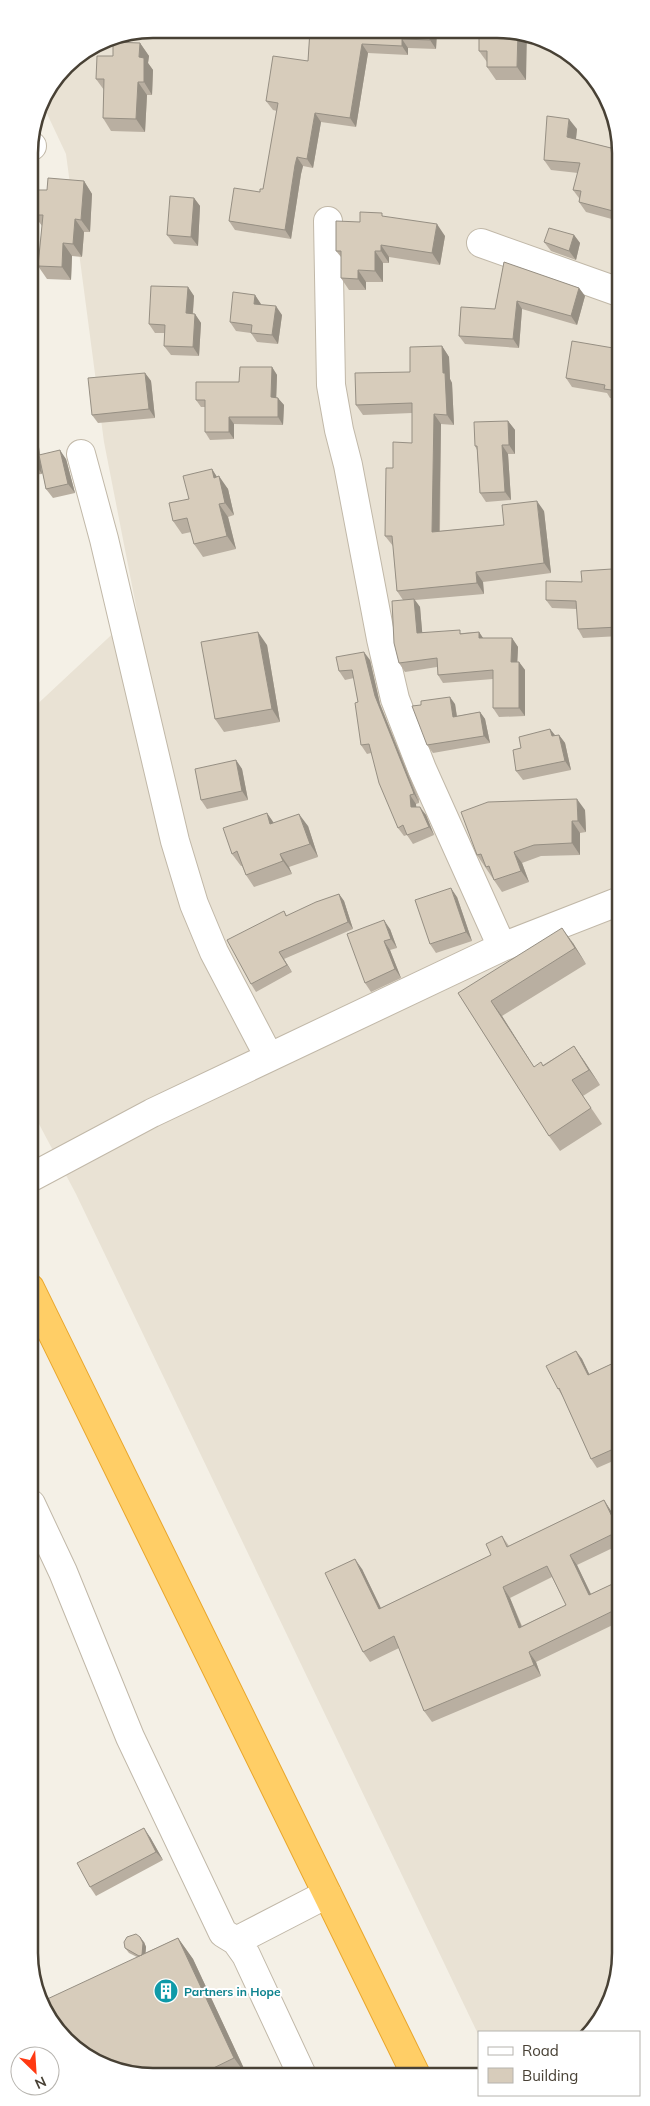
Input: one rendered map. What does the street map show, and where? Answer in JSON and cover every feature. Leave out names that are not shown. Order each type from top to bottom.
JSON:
[{"type":"highway","points":[[38,1304],[413,2068]]},
{"type":"street","points":[[328,221],[331,385],[381,638],[395,699],[422,769],[502,946]]},
{"type":"street","points":[[481,243],[612,290]]},
{"type":"street","points":[[81,454],[104,539],[175,841],[194,904],[214,952],[269,1057]]},
{"type":"street","points":[[38,1174],[152,1113],[502,946],[611,905]]},
{"type":"street","points":[[38,1520],[63,1572],[134,1746],[223,1933],[236,1941],[246,1955],[299,2068]]},
{"type":"street","points":[[236,1941],[327,1894]]},
{"type":"shaded area","points":[[145,38],[513,38],[548,49],[568,61],[579,71],[589,82],[601,102],[612,137],[612,1969],[604,1998],[582,2031],[478,2031],[478,2034],[76,1194],[38,1122],[38,704],[137,611],[104,442],[66,154],[45,110],[61,82],[82,61],[108,46],[123,41]]},
{"type":"building","points":[[309,38],[430,38],[430,40],[402,39],[402,46],[362,44],[350,118],[315,113],[307,159],[297,157],[285,230],[229,221],[234,188],[260,192],[260,189],[263,189],[278,103],[266,101],[273,56],[308,61]]},
{"type":"building","points":[[479,38],[518,39],[517,67],[487,67],[487,51],[479,51]]},
{"type":"building","points":[[119,42],[140,43],[139,57],[144,58],[144,82],[138,82],[136,119],[103,118],[104,79],[96,79],[97,56],[113,56],[113,44]]},
{"type":"building","points":[[547,116],[569,119],[567,137],[612,148],[612,211],[579,202],[581,191],[573,190],[580,163],[544,160]]},
{"type":"building","points":[[48,178],[84,181],[81,220],[75,219],[73,244],[63,243],[62,267],[38,266],[43,215],[38,215],[38,190],[47,190]]},
{"type":"building","points":[[170,196],[194,198],[191,237],[167,235]]},
{"type":"building","points":[[360,212],[382,213],[382,216],[437,224],[432,253],[381,245],[381,251],[375,251],[375,271],[358,270],[358,279],[341,278],[341,251],[336,251],[336,221],[360,222]]},
{"type":"building","points":[[549,228],[574,235],[569,251],[544,242]]},
{"type":"building","points":[[504,262],[579,288],[571,316],[517,301],[513,339],[459,336],[461,307],[495,309]]},
{"type":"building","points":[[151,286],[188,287],[186,313],[195,314],[193,347],[164,346],[165,325],[149,324]]},
{"type":"building","points":[[233,292],[255,295],[254,304],[276,306],[272,335],[251,333],[252,325],[230,322]]},
{"type":"building","points":[[572,341],[612,348],[612,390],[604,389],[605,385],[566,378]]},
{"type":"building","points":[[442,346],[447,415],[434,414],[432,532],[504,525],[502,505],[537,501],[544,563],[476,572],[477,583],[397,591],[392,536],[385,536],[386,468],[393,468],[393,442],[412,443],[412,403],[356,405],[355,373],[410,372],[410,347]]},
{"type":"building","points":[[240,367],[272,367],[271,397],[278,398],[278,417],[229,417],[229,432],[205,432],[205,400],[196,400],[196,382],[239,382]]},
{"type":"building","points":[[145,373],[149,409],[92,415],[88,378]]},
{"type":"building","points":[[508,421],[509,445],[502,445],[505,492],[480,493],[474,422]]},
{"type":"building","points":[[60,450],[68,484],[46,489],[39,455]]},
{"type":"building","points":[[212,469],[214,478],[219,476],[225,503],[219,504],[227,536],[194,544],[187,518],[173,521],[169,503],[189,499],[183,476]]},
{"type":"building","points":[[612,569],[612,627],[578,629],[576,601],[546,600],[546,581],[582,582],[581,571]]},
{"type":"building","points":[[414,599],[417,633],[460,630],[460,634],[479,632],[479,638],[512,638],[511,662],[519,662],[519,708],[493,708],[493,670],[438,675],[437,658],[399,663],[394,643],[392,601]]},
{"type":"building","points":[[258,632],[272,709],[215,719],[201,642]]},
{"type":"building","points":[[364,652],[375,696],[414,794],[410,795],[411,807],[420,807],[429,827],[407,835],[403,825],[398,828],[379,783],[369,744],[361,745],[355,703],[358,702],[352,670],[339,671],[336,657]]},
{"type":"building","points":[[450,697],[453,717],[480,712],[484,736],[427,745],[412,706],[421,705],[421,701]]},
{"type":"building","points":[[550,729],[552,736],[559,735],[565,761],[516,771],[513,750],[521,748],[519,737]]},
{"type":"building","points":[[236,760],[242,791],[201,800],[195,769]]},
{"type":"building","points":[[577,799],[578,821],[572,821],[572,843],[534,845],[514,852],[521,871],[494,880],[489,866],[486,867],[481,854],[477,855],[461,812],[488,802]]},
{"type":"building","points":[[267,813],[270,824],[299,814],[310,844],[280,854],[283,861],[246,875],[237,851],[232,854],[223,828]]},
{"type":"building","points":[[451,888],[466,932],[430,944],[415,900]]},
{"type":"building","points":[[339,894],[348,922],[279,952],[287,965],[251,984],[227,940],[284,911],[286,916]]},
{"type":"building","points":[[384,920],[391,939],[384,941],[395,969],[365,983],[347,934]]},
{"type":"building","points":[[562,928],[575,948],[491,1001],[534,1067],[541,1062],[543,1066],[574,1046],[589,1070],[572,1080],[591,1108],[549,1136],[458,993]]},
{"type":"building","points":[[576,1351],[588,1375],[612,1364],[612,1450],[591,1459],[559,1388],[546,1366]]},
{"type":"building","points":[[604,1500],[612,1517],[612,1534],[570,1555],[589,1595],[612,1584],[612,1611],[529,1652],[534,1665],[424,1711],[394,1636],[363,1652],[325,1573],[355,1559],[379,1609],[491,1555],[486,1544],[502,1536],[507,1547]],"holes":[[[547,1566],[566,1605],[519,1628],[503,1587]]]},
{"type":"building","points":[[144,1828],[156,1852],[90,1887],[77,1863]]},
{"type":"building","points":[[136,1934],[143,1943],[142,1955],[139,1956],[125,1948],[124,1942],[127,1937]]},
{"type":"building","name":"Partners in Hope","points":[[178,1938],[234,2058],[213,2068],[137,2068],[108,2060],[82,2045],[71,2035],[61,2024],[47,1999]]},
{"type":"place","name":"Partners in Hope","points":[[166,1991]]}]
